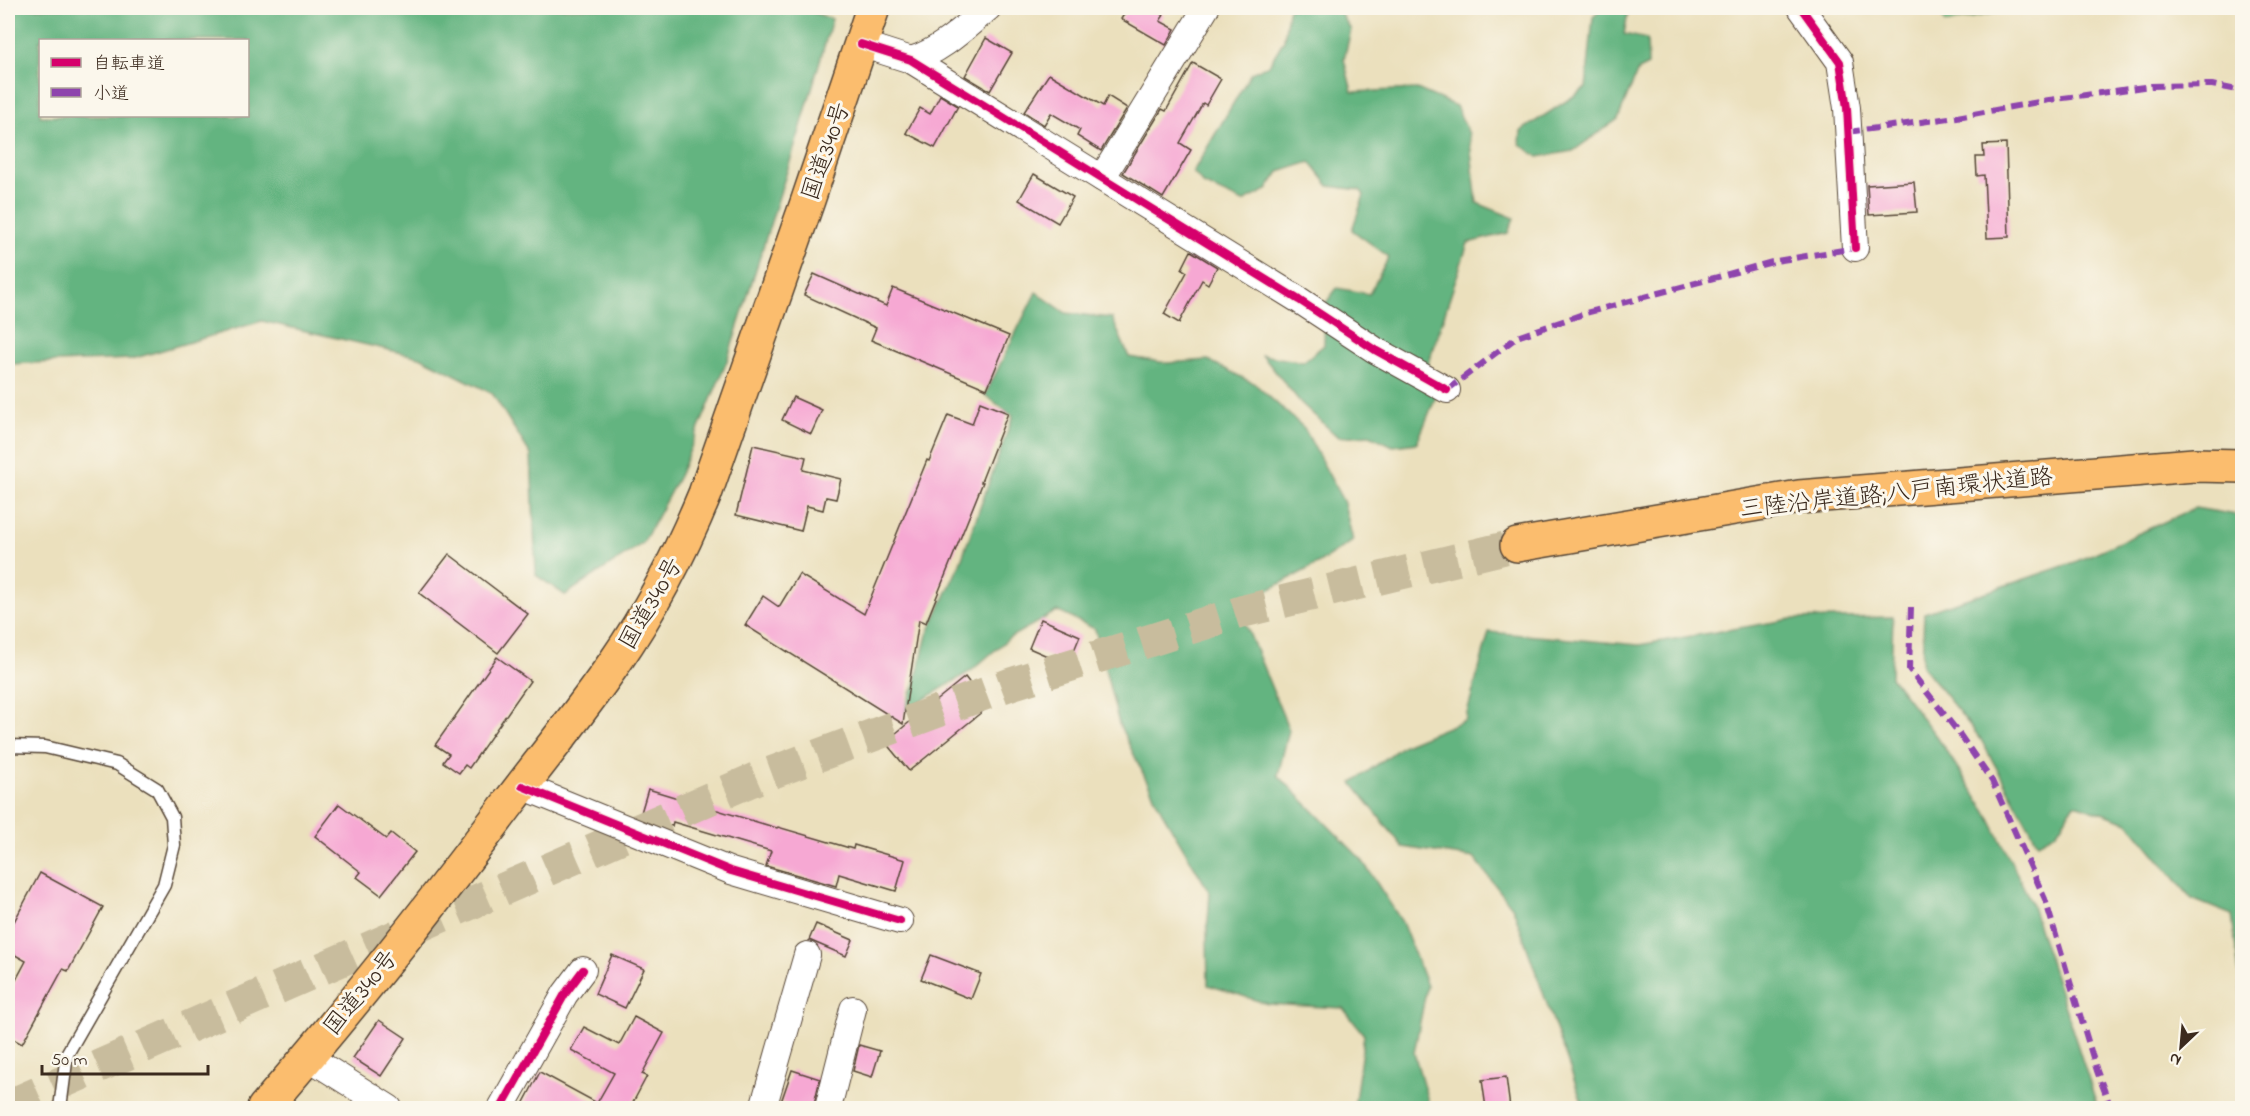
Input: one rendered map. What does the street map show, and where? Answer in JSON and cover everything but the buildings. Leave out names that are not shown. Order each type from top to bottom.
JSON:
[{"type":"highway","name":"国道340号","points":[[264,1108],[308,1057],[522,786],[616,662],[651,604],[687,536],[705,494],[873,8]]},
{"type":"highway","name":"三陸沿岸道路;八戸南環状道路","points":[[1516,545],[1798,497],[2194,465],[2242,466]]},
{"type":"street","points":[[911,60],[925,56],[942,45],[988,8]]},
{"type":"street","points":[[1102,178],[1206,8]]},
{"type":"street","points":[[1801,8],[1840,62],[1847,108],[1855,249]]},
{"type":"street","points":[[861,44],[911,60],[1299,300],[1375,350],[1447,390]]},
{"type":"street","points":[[522,786],[731,871],[900,921]]},
{"type":"street","points":[[763,1108],[807,955]]},
{"type":"street","points":[[501,1108],[565,994],[583,970]]},
{"type":"street","points":[[828,1108],[853,1009]]},
{"type":"street","points":[[308,1057],[389,1108]]},
{"type":"lane","points":[[8,746],[45,747],[117,764],[157,789],[172,817],[174,845],[164,885],[67,1054],[60,1108]]},
{"type":"green space","points":[[8,8],[801,8],[832,19],[800,130],[727,361],[679,476],[643,543],[565,595],[536,575],[531,455],[492,393],[420,357],[262,321],[132,359],[8,364]]},
{"type":"green space","points":[[1290,8],[1337,8],[1351,30],[1344,59],[1352,92],[1417,89],[1456,106],[1469,134],[1477,203],[1514,218],[1508,233],[1468,243],[1428,364],[1436,396],[1417,443],[1393,446],[1370,435],[1338,437],[1301,403],[1262,355],[1303,362],[1324,345],[1325,304],[1337,288],[1369,294],[1389,257],[1352,230],[1364,195],[1360,190],[1329,186],[1310,162],[1279,172],[1267,190],[1243,202],[1203,184],[1193,172],[1251,73],[1269,65],[1284,40]]},
{"type":"green space","points":[[1603,8],[1629,8],[1624,34],[1647,39],[1648,65],[1638,70],[1618,119],[1573,151],[1538,157],[1520,144],[1521,131],[1586,88],[1593,17]]},
{"type":"green space","points":[[1938,8],[2020,8],[1945,23]]},
{"type":"green space","points":[[1036,292],[1066,313],[1112,318],[1129,357],[1167,363],[1208,360],[1255,384],[1304,428],[1344,503],[1353,541],[1319,563],[1238,606],[1289,730],[1278,775],[1362,860],[1402,922],[1427,986],[1414,1053],[1430,1108],[1354,1108],[1364,1035],[1343,1008],[1268,1004],[1208,985],[1207,935],[1210,893],[1162,812],[1119,724],[1095,629],[1057,611],[1009,638],[971,671],[905,711],[915,683],[927,635],[959,566],[1013,416],[985,395]]},
{"type":"green space","points":[[2195,508],[2242,516],[2242,999],[2232,915],[2192,899],[2128,822],[2075,804],[2056,833],[2038,843],[1980,738],[1922,666],[1924,613],[2075,562]]},
{"type":"green space","points":[[1893,617],[1891,677],[1939,740],[1986,811],[2030,900],[2098,1108],[1584,1108],[1513,908],[1474,858],[1403,847],[1352,783],[1404,745],[1465,720],[1489,632],[1639,645],[1792,619]]},
{"type":"tunnel","points":[[8,1106],[757,778],[1011,684],[1244,611],[1517,545]]},
{"type":"marked path","points":[[1848,132],[2151,86],[2212,85],[2242,91]]},
{"type":"marked path","points":[[1447,390],[1517,337],[1586,313],[1776,261],[1855,248]]},
{"type":"marked path","points":[[1911,607],[1909,669],[1958,732],[1992,781],[2045,899],[2097,1071],[2111,1108]]},
{"type":"cycle path","points":[[1801,8],[1840,62],[1847,108],[1855,248]]},
{"type":"cycle path","points":[[861,44],[911,60],[1299,300],[1375,350],[1447,390]]},
{"type":"cycle path","points":[[522,786],[731,871],[900,921]]},
{"type":"cycle path","points":[[501,1108],[565,994],[583,970]]}]
